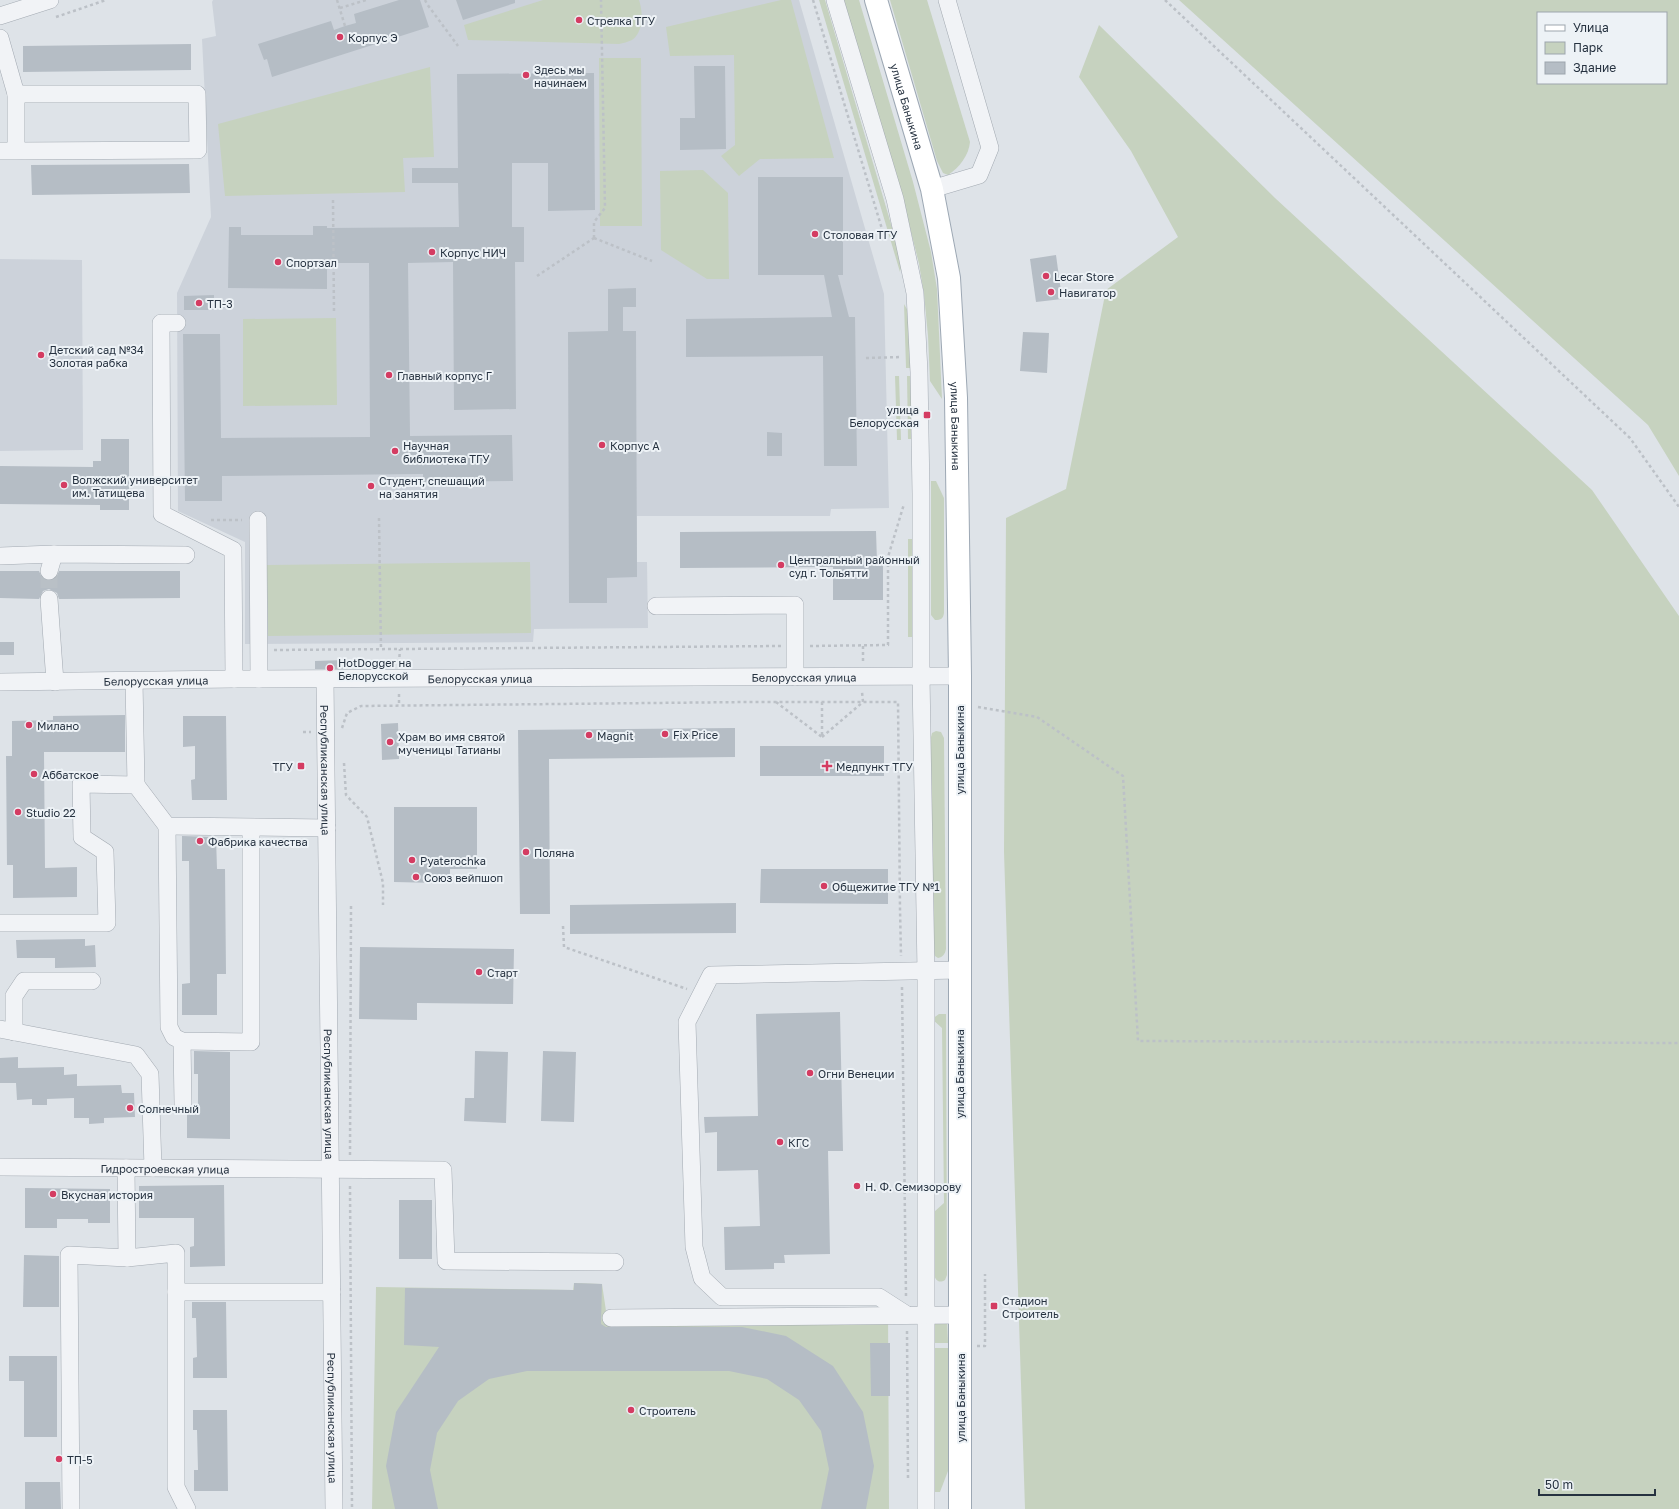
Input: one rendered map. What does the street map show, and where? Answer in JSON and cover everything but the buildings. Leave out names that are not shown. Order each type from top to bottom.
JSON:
[{"type":"main road","name":"улица Баныкина","points":[[876,0],[932,189],[949,278],[955,391],[960,676],[960,1509]]},
{"type":"street","points":[[0,16],[50,0]]},
{"type":"street","points":[[835,0],[895,199],[915,292],[919,372],[921,486],[921,676],[926,971],[926,1509]]},
{"type":"street","points":[[932,189],[979,174],[990,148],[947,0]]},
{"type":"street","points":[[0,38],[16,94],[8,151],[198,150],[197,94],[16,94]]},
{"type":"street","points":[[177,323],[161,323],[162,514],[233,550],[234,679]]},
{"type":"street","points":[[258,520],[259,679]]},
{"type":"street","points":[[0,556],[54,554],[186,555]]},
{"type":"street","points":[[49,572],[54,554]]},
{"type":"street","points":[[49,599],[55,682]]},
{"type":"street","points":[[656,606],[795,605],[795,677]]},
{"type":"street","name":"Белорусская улица","points":[[0,682],[234,679],[960,676]]},
{"type":"street","name":"Республиканская улица","points":[[325,679],[334,1509]]},
{"type":"street","points":[[134,680],[136,785],[166,826],[169,1027],[174,1037],[182,1041],[250,1042],[251,828]]},
{"type":"street","points":[[0,923],[107,923],[105,852],[82,837],[81,784],[136,785]]},
{"type":"street","points":[[166,826],[327,828]]},
{"type":"street","points":[[907,1315],[879,1297],[722,1297],[702,1278],[694,1247],[687,1022],[711,975],[959,970]]},
{"type":"street","points":[[92,980],[24,980],[14,996],[7,1031],[136,1055],[150,1074],[153,1168]]},
{"type":"street","points":[[182,1041],[183,1104]]},
{"type":"street","name":"Гидростроевская улица","points":[[0,1167],[443,1170],[446,1261],[615,1262]]},
{"type":"street","points":[[126,1168],[128,1258]]},
{"type":"street","points":[[71,1509],[69,1255],[128,1258],[176,1253],[176,1487],[187,1509]]},
{"type":"street","points":[[176,1292],[332,1292]]},
{"type":"street","points":[[611,1318],[960,1315]]},
{"type":"path","points":[[337,0],[345,26]]},
{"type":"path","points":[[340,8],[366,0]]},
{"type":"path","points":[[426,0],[427,4],[458,46]]},
{"type":"path","points":[[594,238],[594,222],[605,208],[601,0]]},
{"type":"path","points":[[813,0],[888,246]]},
{"type":"path","points":[[1165,0],[1630,438],[1679,507]]},
{"type":"path","points":[[333,200],[334,313]]},
{"type":"path","points":[[594,238],[652,261]]},
{"type":"path","points":[[537,276],[594,238]]},
{"type":"path","points":[[902,350],[902,365]]},
{"type":"path","points":[[866,358],[902,357]]},
{"type":"path","points":[[259,650],[888,645],[888,557],[905,501]]},
{"type":"path","points":[[379,518],[381,650]]},
{"type":"path","points":[[775,702],[822,737]]},
{"type":"path","points":[[822,702],[822,737]]},
{"type":"path","points":[[822,737],[862,702]]},
{"type":"path","points":[[341,731],[347,712],[361,706],[898,702],[908,1486]]},
{"type":"path","points":[[959,704],[1037,717],[1123,776],[1138,1042],[1679,1043]]},
{"type":"path","points":[[343,755],[346,795],[367,817],[383,883],[383,906]]},
{"type":"path","points":[[351,906],[350,1169],[352,1509]]},
{"type":"path","points":[[563,926],[564,948],[701,994]]},
{"type":"shaded area","points":[[213,0],[799,0],[884,294],[889,508],[831,509],[830,516],[637,516],[637,562],[647,562],[648,628],[534,629],[533,642],[245,644],[245,542],[178,511],[177,293],[211,217],[202,39],[216,36]]},
{"type":"shaded area","name":"Детский сад №34 Золотая рабка","points":[[0,259],[82,260],[83,450],[0,451]]},
{"type":"green space","points":[[543,0],[639,0],[642,16],[641,27],[639,32],[632,40],[619,44],[468,40],[464,25]]},
{"type":"green space","points":[[781,0],[791,0],[834,158],[760,159],[739,176],[721,156],[735,145],[734,55],[670,56],[666,27]]},
{"type":"green space","points":[[819,0],[825,0],[901,258],[900,272]]},
{"type":"green space","points":[[842,0],[859,0],[913,182],[931,252],[937,289],[942,399],[930,381],[924,294],[919,264],[899,184]]},
{"type":"green space","points":[[890,0],[927,0],[970,142],[968,152],[963,161],[948,175],[943,173],[937,161]]},
{"type":"green space","points":[[1179,0],[1679,0],[1679,476],[1648,425]]},
{"type":"green space","points":[[1099,25],[1275,198],[1592,490],[1679,616],[1679,1509],[1025,1509],[1004,852],[1006,518],[1066,489],[1106,290],[1178,237],[1131,151],[1079,77]]},
{"type":"green space","points":[[599,58],[641,58],[642,226],[600,226]]},
{"type":"green space","points":[[430,67],[434,157],[403,158],[405,192],[225,196],[218,124]]},
{"type":"green space","points":[[703,170],[728,193],[729,279],[707,279],[661,250],[660,171]]},
{"type":"green space","points":[[904,304],[908,311],[911,368],[906,368]]},
{"type":"green space","points":[[336,318],[337,405],[243,406],[243,319]]},
{"type":"green space","points":[[895,376],[899,376],[901,440],[897,440]]},
{"type":"green space","points":[[907,376],[911,376],[912,439],[908,439]]},
{"type":"green space","points":[[931,481],[936,481],[944,498],[944,613],[942,618],[937,620],[935,620],[931,615]]},
{"type":"green space","points":[[908,539],[913,539],[912,637],[908,637]]},
{"type":"green space","points":[[530,562],[531,633],[268,636],[267,565]]},
{"type":"green space","points":[[936,731],[941,732],[944,738],[946,949],[944,955],[938,958],[935,956],[931,948],[931,737],[932,733]]},
{"type":"green space","points":[[939,1014],[946,1014],[947,1275],[945,1280],[941,1282],[936,1280],[934,1274],[934,1212],[944,1203],[942,1028],[932,1019]]},
{"type":"green space","name":"Строитель","points":[[574,1283],[602,1284],[606,1311],[888,1309],[889,1509],[372,1509],[376,1287],[573,1290]]},
{"type":"green space","points":[[934,1319],[947,1319],[948,1343],[935,1343]]},
{"type":"green space","points":[[934,1348],[948,1348],[948,1471],[940,1492],[935,1492]]},
{"type":"tunnel","points":[[49,571],[49,599]]},
{"type":"place","name":"Стрелка ТГУ","points":[[579,20]]},
{"type":"place","name":"Корпус Э","points":[[340,37]]},
{"type":"place","name":"Здесь мы начинаем","points":[[526,75]]},
{"type":"place","name":"Столовая ТГУ","points":[[815,234]]},
{"type":"place","name":"Корпус НИЧ","points":[[432,252]]},
{"type":"place","name":"Спортзал","points":[[278,262]]},
{"type":"place","name":"Lecar Store","points":[[1046,276]]},
{"type":"place","name":"Навигатор","points":[[1051,292]]},
{"type":"place","name":"ТП-3","points":[[199,303]]},
{"type":"place","name":"Детский сад №34 Золотая рабка","points":[[41,355]]},
{"type":"place","name":"Главный корпус Г","points":[[389,375]]},
{"type":"place","name":"улица Белорусская","points":[[927,415]]},
{"type":"place","name":"Корпус А","points":[[602,445]]},
{"type":"place","name":"Научная библиотека ТГУ","points":[[395,451]]},
{"type":"place","name":"Волжский университет им. Татищева","points":[[64,485]]},
{"type":"place","name":"Студент, спешащий на занятия","points":[[371,486]]},
{"type":"place","name":"Центральный районный суд г. Тольятти","points":[[781,565]]},
{"type":"place","name":"HotDogger на Белорусской","points":[[330,668]]},
{"type":"place","name":"Милано","points":[[29,725]]},
{"type":"place","name":"Fix Price","points":[[665,734]]},
{"type":"place","name":"Magnit","points":[[589,735]]},
{"type":"place","name":"Храм во имя святой мученицы Татианы","points":[[390,742]]},
{"type":"place","name":"ТГУ","points":[[301,766]]},
{"type":"place","name":"Медпункт ТГУ","points":[[827,766]]},
{"type":"place","name":"Аббатское","points":[[34,774]]},
{"type":"place","name":"Studio 22","points":[[18,812]]},
{"type":"place","name":"Фабрика качества","points":[[200,841]]},
{"type":"place","name":"Поляна","points":[[526,852]]},
{"type":"place","name":"Pyaterochka","points":[[412,860]]},
{"type":"place","name":"Союз вейпшоп","points":[[416,877]]},
{"type":"place","name":"Общежитие ТГУ №1","points":[[824,886]]},
{"type":"place","name":"Старт","points":[[479,972]]},
{"type":"place","name":"Огни Венеции","points":[[810,1073]]},
{"type":"place","name":"Солнечный","points":[[130,1108]]},
{"type":"place","name":"КГС","points":[[780,1142]]},
{"type":"place","name":"Н. Ф. Семизорову","points":[[857,1186]]},
{"type":"place","name":"Вкусная история","points":[[53,1194]]},
{"type":"place","name":"Стадион Строитель","points":[[994,1306]]},
{"type":"place","name":"Строитель","points":[[631,1410]]},
{"type":"place","name":"ТП-5","points":[[59,1459]]}]
